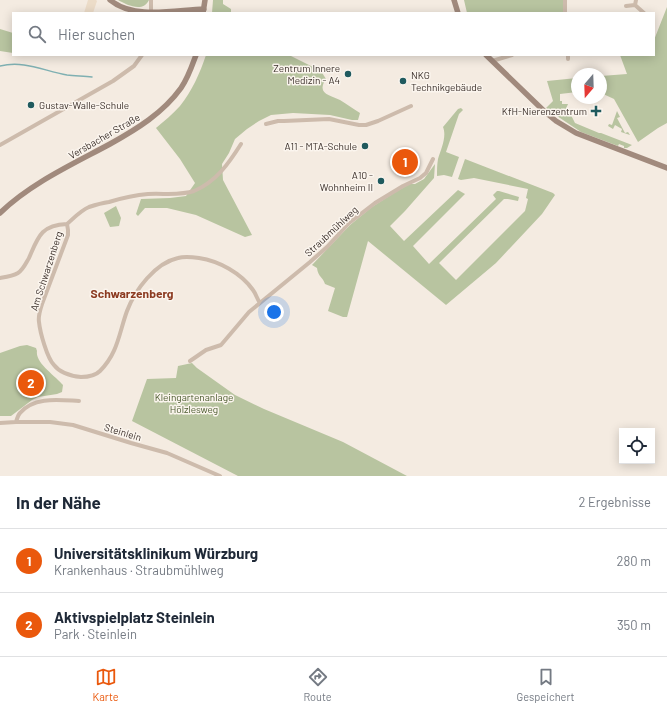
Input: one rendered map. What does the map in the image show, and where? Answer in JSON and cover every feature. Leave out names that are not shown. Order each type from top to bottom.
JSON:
[{"type":"street","points":[[110,0],[123,8],[142,12]]},
{"type":"street","points":[[151,12],[152,0]]},
{"type":"street","points":[[178,12],[204,11],[205,0]]},
{"type":"street","points":[[454,0],[458,12]]},
{"type":"street","points":[[565,0],[565,12]]},
{"type":"street","points":[[626,6],[636,2],[643,12]]},
{"type":"street","points":[[0,145],[113,81],[134,66],[141,56]]},
{"type":"street","name":"Versbacher Straße","points":[[0,213],[12,202],[52,175],[130,132],[157,114],[182,87],[191,70],[196,56]]},
{"type":"street","points":[[487,56],[556,121],[576,133],[667,168]]},
{"type":"street","points":[[492,61],[509,56]]},
{"type":"street","points":[[266,124],[284,121],[329,119],[366,125],[378,122],[410,106]]},
{"type":"street","name":"Am Schwarzenberg","points":[[0,278],[19,273],[26,264],[39,236],[48,228],[67,224],[79,213],[89,207],[99,204],[131,196],[186,193],[194,190],[203,186],[218,175],[228,164],[241,144]]},
{"type":"street","name":"Straubmühlweg","points":[[260,303],[327,247],[354,219],[375,203],[403,186],[420,178],[426,173],[433,159]]},
{"type":"street","name":"Am Schwarzenberg","points":[[67,224],[68,235],[42,304],[39,322],[49,358],[59,370],[67,374],[86,377],[94,376],[101,371],[116,350],[128,309],[135,295],[150,274],[165,264],[178,258],[191,257],[208,260],[235,272],[253,290],[260,303]]},
{"type":"street","points":[[190,361],[206,350],[221,345],[249,312],[260,303]]},
{"type":"street","points":[[16,422],[20,414],[33,403],[50,400],[79,401]]},
{"type":"street","name":"Steinlein","points":[[0,424],[16,422],[73,424],[167,453],[220,476]]},
{"type":"green space","points":[[118,0],[149,0],[143,6],[135,7]]},
{"type":"green space","points":[[213,0],[223,0],[223,4],[231,9],[231,12],[212,12]]},
{"type":"green space","points":[[464,0],[563,0],[563,12],[467,12]]},
{"type":"green space","points":[[667,7],[667,123],[638,142],[614,99],[607,96],[607,76],[627,74],[620,56],[655,56],[655,37]]},
{"type":"green space","points":[[0,29],[12,33],[12,53],[0,51]]},
{"type":"green space","points":[[206,56],[291,56],[321,71],[326,79],[323,84],[323,91],[360,113],[358,120],[330,115],[293,113],[271,115],[247,129],[235,139],[222,164],[223,180],[252,235],[245,237],[196,215],[167,208],[145,208],[138,216],[136,214],[141,199],[186,196],[195,183],[180,159],[156,128],[180,106],[195,82]]},
{"type":"green space","points":[[571,79],[571,93],[560,94],[560,101],[562,101],[562,104],[568,104],[565,111],[566,115],[570,113],[575,123],[632,145],[624,148],[624,146],[619,144],[618,146],[581,132],[546,108],[553,101],[547,81]]},
{"type":"green space","points":[[461,108],[463,110],[459,114],[446,152],[459,157],[452,177],[444,175],[437,176],[438,159],[444,139],[443,127],[458,109]]},
{"type":"green space","points":[[617,111],[620,117],[617,118],[625,133],[628,132],[630,135],[621,132],[622,129],[615,125],[613,129],[608,126],[609,124],[612,125]]},
{"type":"green space","points":[[465,159],[555,195],[542,214],[496,263],[446,305],[368,241],[347,317],[343,317],[328,311],[335,288],[325,284],[318,273],[317,268],[312,265],[350,225],[372,207],[397,191],[424,179],[435,164],[434,178],[390,226],[404,241],[458,190],[465,194],[413,246],[429,264],[496,199],[493,195],[497,191],[519,197],[518,201],[504,199],[439,263],[456,280],[525,211],[528,199],[526,198],[528,189],[474,178],[458,179]]},
{"type":"green space","points":[[116,206],[121,218],[119,226],[110,227],[104,213]]},
{"type":"green space","points":[[27,345],[36,348],[39,360],[63,385],[62,392],[38,397],[11,416],[0,416],[0,353]]},
{"type":"green space","name":"Kleingartenanlage Hölzlesweg","points":[[192,363],[235,395],[264,409],[343,442],[407,476],[238,476],[132,421],[147,379],[176,378],[178,366]]},
{"type":"shaded area","points":[[88,0],[97,1],[93,12],[84,12]]},
{"type":"waterway","points":[[0,66],[9,64],[26,65],[67,75],[92,77]]},
{"type":"place","name":"Zentrum Innere Medizin - A4","points":[[348,74]]},
{"type":"place","name":"NKG Technikgebäude","points":[[403,81]]},
{"type":"place","name":"Gustav-Walle-Schule","points":[[31,105]]},
{"type":"place","name":"KfH-Nierenzentrum","points":[[596,111]]},
{"type":"place","name":"A11 - MTA-Schule","points":[[365,146]]},
{"type":"place","name":"Universitätsklinikum Würzburg","points":[[405,162]]},
{"type":"place","name":"A10 - Wohnheim II","points":[[381,181]]},
{"type":"place","name":"Aktivspielplatz Steinlein","points":[[31,383]]},
{"type":"district","name":"Schwarzenberg","points":[[132,293]]}]
